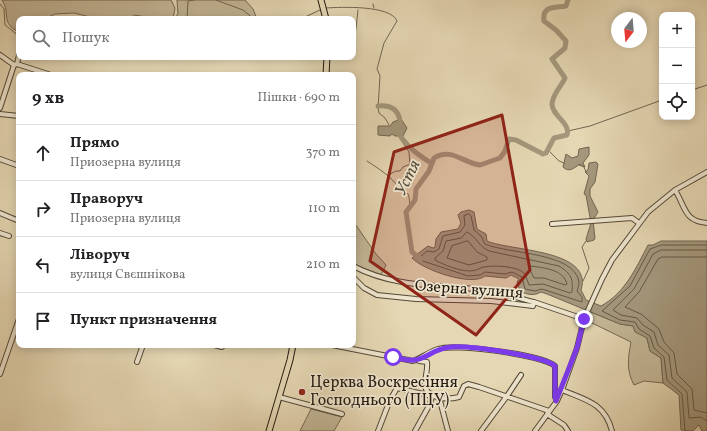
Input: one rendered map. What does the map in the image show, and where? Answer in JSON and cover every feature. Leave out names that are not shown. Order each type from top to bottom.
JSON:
[{"type":"main road","points":[[321,0],[325,16]]},
{"type":"main road","points":[[326,60],[326,72]]},
{"type":"main road","points":[[269,431],[292,348]]},
{"type":"street","points":[[0,55],[16,64],[41,72]]},
{"type":"street","points":[[0,108],[2,92],[17,60]]},
{"type":"street","points":[[0,114],[16,116]]},
{"type":"street","points":[[0,159],[16,165]]},
{"type":"street","points":[[535,431],[562,390],[577,348],[584,319],[592,299],[612,260],[648,212],[675,190],[707,172]]},
{"type":"street","points":[[675,190],[688,216],[695,222],[707,223]]},
{"type":"street","points":[[0,213],[16,219]]},
{"type":"street","points":[[552,224],[632,218],[639,223]]},
{"type":"street","points":[[0,233],[9,236]]},
{"type":"street","points":[[356,267],[370,274],[399,283],[421,286],[486,290],[534,302]]},
{"type":"street","name":"Озерна вулиця","points":[[356,280],[371,292],[386,296],[416,299],[491,301],[524,306],[533,306],[534,302],[584,319]]},
{"type":"street","points":[[0,374],[16,328]]},
{"type":"street","points":[[413,361],[422,358],[438,348],[452,346],[494,351],[546,361],[555,366],[556,401]]},
{"type":"street","points":[[137,362],[142,348]]},
{"type":"street","points":[[347,348],[413,361],[427,361],[428,368],[425,384],[426,390],[432,396]]},
{"type":"street","points":[[481,431],[508,396],[521,375]]},
{"type":"street","points":[[378,431],[390,400],[397,388],[439,398],[459,397],[463,387],[468,384],[508,396],[548,413],[564,425],[568,431]]},
{"type":"street","points":[[562,390],[599,407],[609,419],[612,431]]},
{"type":"street","points":[[415,431],[430,404],[432,396]]},
{"type":"street","points":[[279,397],[342,414]]},
{"type":"street","points":[[439,398],[448,431]]},
{"type":"highlighted area","points":[[502,115],[530,270],[476,335],[370,261],[394,152]]},
{"type":"shaded area","points":[[2,0],[171,0],[175,8],[174,16],[86,16],[74,13],[55,14],[51,16],[16,16],[16,30],[8,22],[5,5]]},
{"type":"shaded area","points":[[177,0],[245,0],[253,9],[256,16],[176,16],[178,14]]},
{"type":"shaded area","points":[[356,225],[376,254],[386,265],[381,275],[356,265]]},
{"type":"shaded area","points":[[591,312],[620,324],[633,326],[647,338],[650,351],[661,358],[663,383],[644,381],[634,385],[631,380],[628,364],[631,342],[588,321]]},
{"type":"shaded area","points":[[311,409],[342,417],[334,431],[300,431]]},
{"type":"water","points":[[401,119],[407,128],[403,136],[395,136],[392,134],[390,136],[378,135],[378,126],[390,126],[393,122]]},
{"type":"water","points":[[589,147],[589,155],[583,163],[585,167],[580,164],[567,170],[563,167],[566,154],[572,158],[578,156],[579,149]]},
{"type":"water","points":[[596,162],[598,164],[595,182],[590,189],[590,196],[598,212],[593,220],[595,238],[594,240],[587,242],[586,239],[591,223],[586,195],[584,194],[589,176],[585,172],[588,170],[589,163]]},
{"type":"water","points":[[469,210],[474,212],[477,229],[486,234],[487,241],[547,254],[563,259],[575,266],[582,277],[581,290],[586,300],[601,306],[609,301],[623,287],[634,271],[648,245],[653,245],[661,241],[707,241],[707,431],[702,431],[699,425],[693,431],[681,430],[679,395],[663,383],[661,358],[650,351],[647,338],[635,332],[633,326],[620,324],[541,292],[528,294],[520,291],[517,282],[519,279],[511,275],[506,278],[485,276],[479,279],[470,280],[448,276],[437,272],[418,263],[412,258],[428,246],[433,248],[435,247],[436,239],[441,232],[458,229],[461,223],[458,215],[461,212]]},
{"type":"waterway","points":[[187,16],[188,1],[194,0]]},
{"type":"waterway","points":[[216,0],[243,10],[250,16]]},
{"type":"waterway","name":"Устя","points":[[421,259],[412,252],[406,212],[415,200],[416,189],[429,171],[434,158],[446,154],[480,165],[500,158],[505,151],[509,139],[516,140],[543,154],[546,153],[554,138],[567,135],[568,131],[564,123],[555,112],[552,104],[555,93],[565,78],[552,59],[565,48],[566,41],[556,30],[544,21],[544,16],[545,12],[550,8],[566,6],[568,0]]},
{"type":"waterway","points":[[0,4],[4,9],[5,25],[16,34]]},
{"type":"waterway","points":[[373,4],[374,8]]},
{"type":"waterway","points":[[326,8],[353,7],[376,10],[393,16],[397,21],[384,43],[377,69],[380,76],[379,113],[385,118],[389,125]]},
{"type":"waterway","points":[[307,16],[322,9]]},
{"type":"waterway","points":[[356,29],[358,10]]},
{"type":"waterway","points":[[695,89],[707,85]]},
{"type":"waterway","points":[[568,131],[590,126],[659,101]]},
{"type":"waterway","points":[[378,106],[386,106],[395,110],[400,121],[401,137],[414,152],[431,163]]},
{"type":"waterway","points":[[388,175],[396,171],[400,171],[403,167],[410,164],[409,152],[399,137]]},
{"type":"waterway","points":[[548,150],[559,161],[564,163]]},
{"type":"waterway","points":[[367,161],[389,176],[400,189],[409,195],[410,205]]},
{"type":"waterway","points":[[579,165],[584,167],[586,172]]},
{"type":"waterway","points":[[583,281],[589,268],[582,247],[586,241]]},
{"type":"place","name":"Церква Воскресіння Господнього (ПЦУ)","points":[[302,392]]},
{"type":"route","points":[[393,357],[413,361],[422,358],[438,348],[452,346],[494,351],[546,361],[555,366],[556,401],[571,366],[582,332],[584,319]]}]
